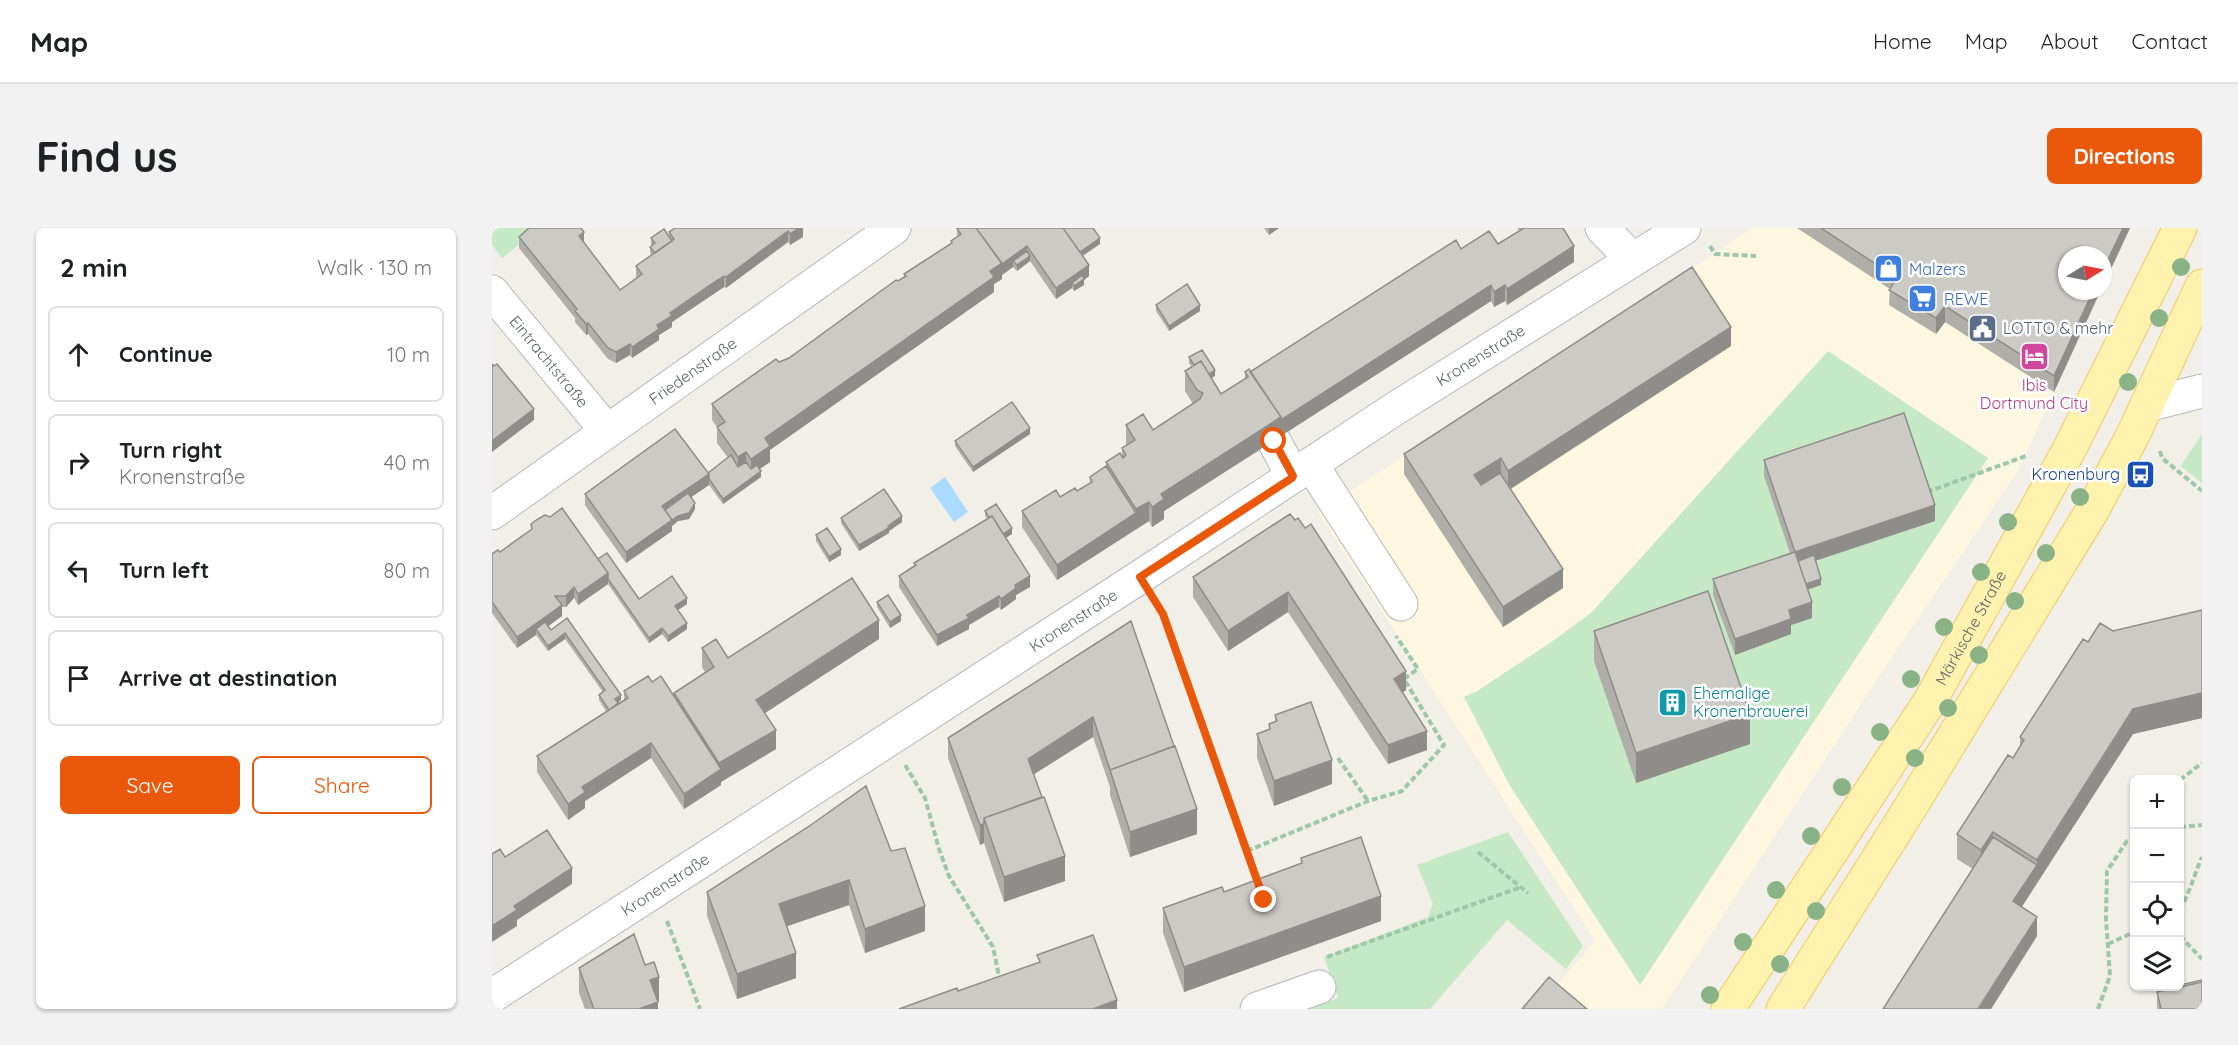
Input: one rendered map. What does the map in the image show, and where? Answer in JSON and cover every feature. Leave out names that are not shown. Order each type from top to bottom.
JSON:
[{"type":"main road","name":"Märkische Straße","points":[[1728,1009],[1930,701],[2069,450],[2180,228]]},
{"type":"main road","points":[[1783,1009],[1905,816],[2092,511],[2147,405],[2202,286]]},
{"type":"street","name":"Friedenstraße","points":[[492,513],[894,228]]},
{"type":"street","points":[[1602,228],[1632,259]]},
{"type":"street","name":"Kronenstraße","points":[[492,996],[1302,470],[1632,259],[1696,236]]},
{"type":"street","name":"Eintrachtstraße","points":[[492,292],[607,430]]},
{"type":"street","points":[[2147,405],[2202,391]]},
{"type":"street","points":[[1274,441],[1302,470],[1397,617]]},
{"type":"street","points":[[1257,1009],[1323,972]]},
{"type":"path","points":[[1696,236],[1715,254],[1756,256]]},
{"type":"path","points":[[1928,492],[2026,456]]},
{"type":"path","points":[[2162,458],[2202,491]]},
{"type":"path","points":[[1140,577],[1163,614],[1261,892]]},
{"type":"path","points":[[1247,851],[1368,801],[1402,791],[1444,746],[1404,679],[1418,669],[1397,617]]},
{"type":"path","points":[[889,739],[925,798],[949,876],[993,947],[1002,989]]},
{"type":"path","points":[[1338,758],[1368,801]]},
{"type":"path","points":[[2184,777],[2202,763]]},
{"type":"path","points":[[2184,827],[2202,825]]},
{"type":"path","points":[[2098,1009],[2110,976],[2108,871],[2130,840]]},
{"type":"path","points":[[1478,852],[1528,893]]},
{"type":"path","points":[[2184,902],[2202,857]]},
{"type":"path","points":[[1323,972],[1521,887]]},
{"type":"path","points":[[655,889],[700,1009]]},
{"type":"path","points":[[2108,944],[2130,934]]},
{"type":"path","points":[[2181,937],[2202,960]]},
{"type":"shaded area","points":[[1752,228],[2128,228],[2111,246],[2058,246],[2058,300],[2096,300],[2018,471],[1888,663],[1662,1009],[1537,1009],[1595,941],[1318,512],[1648,299]]},
{"type":"green space","points":[[492,228],[540,228],[502,258],[492,245]]},
{"type":"green space","name":"Ehemalige Kronenbrauerei","points":[[1828,351],[1988,458],[1640,985],[1510,786],[1464,697],[1477,691],[1550,643],[1591,613]]},
{"type":"green space","points":[[2202,434],[2202,483],[2181,466]]},
{"type":"green space","points":[[1508,832],[1583,946],[1566,969],[1507,920],[1430,1009],[1307,1009],[1338,998],[1324,957],[1428,917],[1433,904],[1417,865]]},
{"type":"water","points":[[945,477],[968,512],[954,522],[930,488]]},
{"type":"building","points":[[529,228],[581,228],[584,232],[579,236],[620,290],[642,274],[636,266],[674,239],[669,232],[675,228],[799,228],[790,234],[788,231],[726,277],[724,276],[670,313],[672,316],[657,325],[659,329],[632,347],[630,344],[616,352],[608,348],[575,311],[577,309],[519,237]]},
{"type":"building","points":[[976,228],[1002,263],[990,271],[994,277],[765,438],[770,446],[751,459],[746,452],[738,457],[717,427],[725,422],[712,404],[776,359],[779,362],[789,358],[896,280],[906,276],[904,274],[952,243],[951,241],[961,234],[957,229]]},
{"type":"building","points":[[976,228],[1063,228],[1089,265],[1056,288],[1027,246],[1002,264]]},
{"type":"building","points":[[1063,228],[1093,228],[1100,238],[1080,252]]},
{"type":"building","points":[[1524,228],[1563,228],[1574,246],[1507,289],[1505,285],[1494,292],[1491,285],[1281,420],[1250,372],[1456,240],[1461,249],[1489,231],[1498,244]]},
{"type":"building","points":[[1821,228],[2123,228],[2112,251],[2112,246],[2058,246],[2058,300],[2089,300],[2054,376],[1945,306],[1936,318],[1889,290],[1897,278]]},
{"type":"building","points":[[664,229],[672,241],[655,253],[650,247],[655,243],[651,238]]},
{"type":"building","points":[[1027,251],[1030,256],[1017,265],[1013,261]]},
{"type":"building","points":[[1692,267],[1731,327],[1508,471],[1501,458],[1474,475],[1481,485],[1500,473],[1563,569],[1503,607],[1404,454]]},
{"type":"building","points":[[1082,275],[1084,279],[1074,286],[1072,283]]},
{"type":"building","points":[[1187,284],[1200,305],[1169,326],[1156,305]]},
{"type":"building","points":[[1202,350],[1215,370],[1209,374],[1201,361],[1194,365],[1189,357]]},
{"type":"building","points":[[1201,361],[1221,394],[1248,377],[1245,372],[1249,369],[1281,417],[1161,494],[1164,499],[1152,507],[1149,502],[1136,509],[1106,462],[1120,453],[1123,458],[1126,455],[1122,448],[1135,440],[1126,425],[1143,414],[1153,430],[1200,399],[1203,393],[1197,390],[1185,371]]},
{"type":"building","points":[[492,364],[494,366],[497,364],[534,409],[492,441]]},
{"type":"building","points":[[1012,402],[1030,428],[973,467],[955,441]]},
{"type":"building","points":[[1904,413],[1935,505],[1795,552],[1764,460]]},
{"type":"building","points":[[675,429],[709,474],[662,506],[672,520],[626,552],[585,494]]},
{"type":"building","points":[[731,455],[738,467],[746,462],[751,469],[757,465],[761,471],[723,499],[709,479],[708,473]]},
{"type":"building","points":[[1106,466],[1136,513],[1057,565],[1022,511],[1056,490],[1060,497],[1075,488],[1077,491],[1092,482],[1090,477]]},
{"type":"building","points":[[884,489],[902,516],[888,526],[889,528],[859,545],[841,518]]},
{"type":"building","points":[[688,493],[695,503],[689,513],[672,520],[665,510]]},
{"type":"building","points":[[996,504],[1012,528],[1003,534],[992,516],[989,517],[985,511]]},
{"type":"building","points":[[562,508],[608,573],[578,594],[574,587],[566,596],[555,596],[562,605],[517,637],[492,602],[492,554],[498,550],[500,552],[532,529],[531,524],[538,519],[545,515],[550,517]]},
{"type":"building","points":[[1290,514],[1295,520],[1298,518],[1305,528],[1311,524],[1406,671],[1394,679],[1427,731],[1388,745],[1288,592],[1228,631],[1193,577]]},
{"type":"building","points":[[992,516],[1030,576],[1015,585],[1016,588],[1001,599],[999,596],[967,615],[969,618],[937,635],[899,576],[916,565],[914,563]]},
{"type":"building","points":[[827,528],[841,549],[829,557],[816,535]]},
{"type":"building","points":[[1795,552],[1812,602],[1789,610],[1791,619],[1735,639],[1713,579]]},
{"type":"building","points":[[607,553],[639,599],[672,576],[687,598],[675,606],[687,623],[668,636],[662,628],[649,638],[608,579],[608,573],[598,559]]},
{"type":"building","points":[[1814,555],[1821,579],[1806,584],[1798,561]]},
{"type":"building","points":[[852,578],[879,620],[756,700],[776,730],[719,763],[674,693],[714,667],[702,648],[716,639],[728,658]]},
{"type":"building","name":"Ehemalige Kronenbrauerei","points":[[1708,591],[1750,714],[1636,753],[1594,631]]},
{"type":"building","points":[[888,595],[901,615],[890,622],[877,602]]},
{"type":"building","points":[[2202,610],[2202,693],[2133,709],[2037,860],[1993,832],[1981,850],[1957,834],[2008,755],[2013,758],[2024,740],[2020,737],[2083,639],[2088,642],[2100,623],[2113,631]]},
{"type":"building","points":[[567,618],[621,695],[615,699],[618,703],[609,710],[599,695],[605,690],[565,633],[548,646],[536,629],[545,622],[551,630]]},
{"type":"building","points":[[1131,621],[1174,746],[1110,770],[1093,717],[1028,759],[1042,797],[984,818],[984,824],[980,825],[948,738]]},
{"type":"building","points":[[648,676],[652,682],[661,676],[721,769],[684,794],[651,743],[582,787],[585,792],[568,804],[537,756],[628,698],[624,691]]},
{"type":"building","points":[[1311,702],[1332,760],[1274,781],[1257,734],[1270,729],[1269,724],[1277,721],[1275,715]]},
{"type":"building","points":[[1175,746],[1197,809],[1130,832],[1110,770]]},
{"type":"building","points":[[866,786],[891,851],[905,848],[925,906],[865,929],[849,880],[779,904],[796,953],[737,974],[707,892],[808,827]]},
{"type":"building","points":[[1044,797],[1065,856],[1004,877],[984,818]]},
{"type":"building","points":[[547,830],[572,868],[514,906],[517,910],[492,926],[492,854],[500,849],[505,857]]},
{"type":"building","points":[[1361,837],[1381,896],[1184,967],[1163,908],[1222,887],[1224,892],[1302,863],[1301,858]]},
{"type":"building","points":[[1993,837],[2037,865],[2013,901],[2037,917],[1978,1009],[1883,1009]]},
{"type":"building","points":[[634,934],[645,965],[654,962],[659,977],[650,980],[658,1002],[639,1009],[594,1009],[579,968]]},
{"type":"building","points":[[1093,935],[1117,1000],[1093,1009],[899,1009],[1040,962],[1037,955]]},
{"type":"building","points":[[1549,977],[1587,1009],[1522,1009]]},
{"type":"building","points":[[2202,980],[2202,982],[2184,986],[2184,984]]},
{"type":"building","points":[[2202,982],[2202,1009],[2161,1009],[2157,992],[2184,991],[2184,986]]},
{"type":"place","name":"Malzers","points":[[1888,269]]},
{"type":"place","name":"REWE","points":[[1923,299]]},
{"type":"place","name":"LOTTO & mehr","points":[[1982,328]]},
{"type":"place","name":"Ibis Dortmund City","points":[[2034,357]]},
{"type":"place","name":"Kronenburg","points":[[2141,474]]},
{"type":"place","name":"Ehemalige Kronenbrauerei","points":[[1672,702]]},
{"type":"route","points":[[1264,900],[1163,614],[1140,577],[1292,478],[1274,441]]}]
